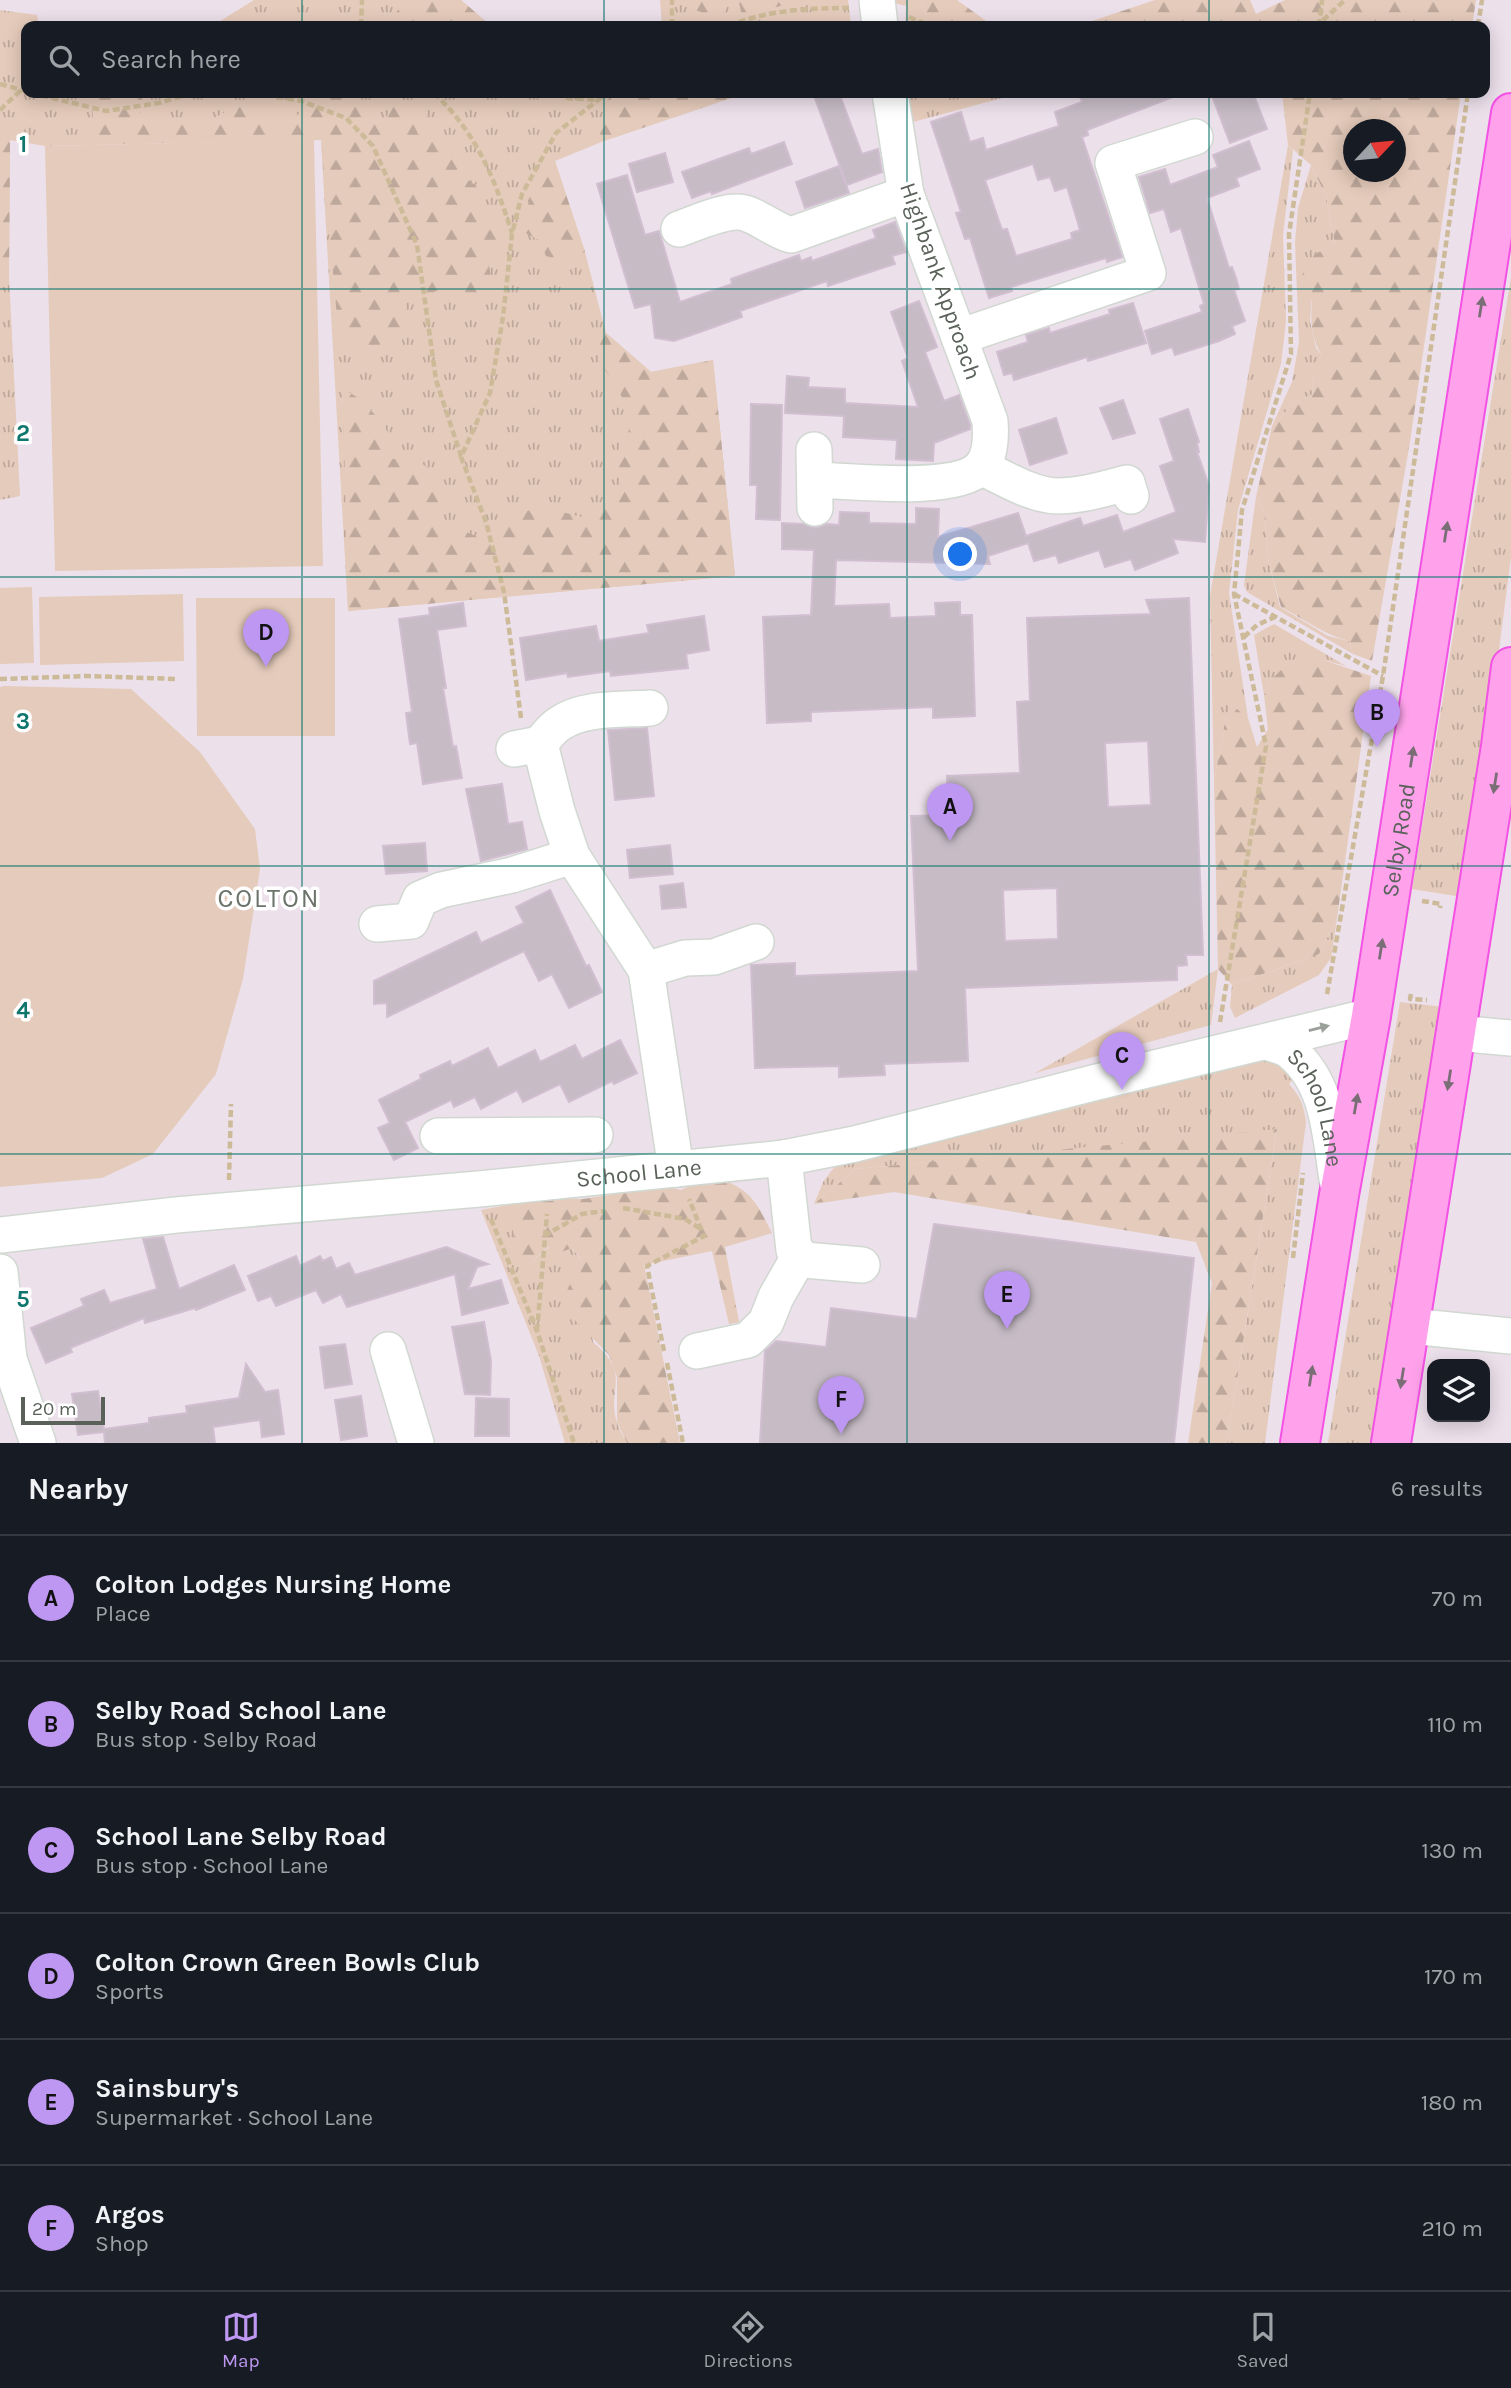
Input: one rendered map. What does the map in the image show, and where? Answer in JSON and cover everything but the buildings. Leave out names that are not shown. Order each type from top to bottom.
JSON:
[{"type":"main road","name":"Selby Road","points":[[1300,1443],[1339,1195],[1371,1016],[1511,113]]},
{"type":"main road","points":[[1391,1443],[1501,746],[1511,667]]},
{"type":"street","name":"Highbank Approach","points":[[891,98],[906,194],[990,421],[991,438],[981,467]]},
{"type":"street","points":[[959,337],[1148,272],[1113,163],[1195,137]]},
{"type":"street","points":[[679,231],[734,211],[746,213],[791,235],[906,194]]},
{"type":"street","points":[[815,479],[942,483],[965,477],[981,467],[1018,485],[1056,496],[1094,492],[1127,483],[1131,496]]},
{"type":"street","points":[[650,708],[587,713],[567,719],[527,746],[557,811],[572,856],[646,970],[676,1169]]},
{"type":"street","points":[[377,925],[411,921],[420,899],[441,890],[512,875],[572,856]]},
{"type":"street","points":[[646,970],[685,958],[714,957],[756,942]]},
{"type":"street","name":"School Lane","points":[[0,1235],[228,1210],[479,1189],[784,1158],[855,1144],[1371,1016]]},
{"type":"street","points":[[1458,1018],[1511,1038]]},
{"type":"street","name":"School Lane","points":[[1267,1042],[1291,1051],[1314,1078],[1324,1100],[1339,1195]]},
{"type":"street","points":[[438,1136],[595,1135]]},
{"type":"street","points":[[520,1136],[538,1183]]},
{"type":"street","points":[[784,1158],[794,1250],[805,1260],[862,1265]]},
{"type":"street","points":[[697,1351],[748,1340],[766,1322],[776,1297],[800,1255]]},
{"type":"street","points":[[0,1272],[9,1359],[38,1443]]},
{"type":"street","points":[[1410,1326],[1511,1336]]},
{"type":"street","points":[[388,1350],[416,1443]]},
{"type":"path","points":[[360,21],[362,0]]},
{"type":"path","points":[[672,0],[672,21]]},
{"type":"path","points":[[1319,21],[1322,0]]},
{"type":"path","points":[[1322,21],[1345,0]]},
{"type":"path","points":[[1479,21],[1482,0]]},
{"type":"path","points":[[742,21],[810,8],[894,10],[919,21]]},
{"type":"path","points":[[0,84],[21,90]]},
{"type":"path","points":[[0,110],[21,95]]},
{"type":"path","points":[[54,98],[106,111],[176,98]]},
{"type":"path","points":[[284,98],[301,101],[346,118],[373,146],[417,245],[436,380],[486,522],[504,593],[527,746]]},
{"type":"path","points":[[439,98],[456,114],[487,165],[512,234]]},
{"type":"path","points":[[567,98],[598,100]]},
{"type":"path","points":[[461,457],[490,393],[503,317],[512,234],[522,194],[556,132],[601,98]]},
{"type":"path","points":[[1215,1054],[1266,747],[1234,594],[1242,510],[1291,354],[1289,234],[1309,98]]},
{"type":"path","points":[[1345,891],[1383,676],[1467,98]]},
{"type":"path","points":[[1234,594],[1383,676]]},
{"type":"path","points":[[1243,638],[1257,625],[1275,617]]},
{"type":"path","points":[[0,679],[87,676],[176,679]]},
{"type":"path","points":[[1339,926],[1384,932]]},
{"type":"path","points":[[1412,986],[1410,999],[1458,1018]]},
{"type":"path","points":[[228,1210],[231,1104]]},
{"type":"path","points":[[676,1169],[704,1236],[647,1266],[683,1443]]},
{"type":"path","points":[[537,1331],[544,1236],[538,1183]]},
{"type":"path","points":[[479,1189],[537,1331],[574,1443]]},
{"type":"path","points":[[544,1236],[582,1214],[623,1208],[685,1219],[701,1229]]},
{"type":"green space","points":[[254,0],[461,0],[485,21],[220,21]]},
{"type":"green space","points":[[395,0],[461,0],[485,21],[397,21],[394,15],[402,5]]},
{"type":"green space","points":[[660,0],[848,0],[850,21],[662,21]]},
{"type":"green space","points":[[684,0],[802,0],[773,8],[760,21],[742,16],[739,3],[727,5],[720,19],[690,8]]},
{"type":"green space","points":[[894,0],[920,0],[928,21],[905,21],[906,6],[894,3]]},
{"type":"green space","points":[[920,0],[957,0],[986,21],[928,21]]},
{"type":"green space","points":[[1155,0],[1250,0],[1256,14],[1285,0],[1476,0],[1473,21],[1092,21]]},
{"type":"green space","points":[[0,10],[37,15],[38,21],[21,21],[21,98],[731,98],[604,141],[555,161],[585,252],[606,333],[651,372],[713,360],[735,576],[348,611],[321,140],[45,146],[10,140],[9,276],[20,496],[0,500]]},
{"type":"green space","points":[[92,98],[142,98],[140,113],[162,121],[198,127],[245,101],[269,113],[278,124],[296,118],[309,98],[361,98],[363,112],[385,119],[396,100],[422,102],[427,118],[415,125],[418,134],[442,140],[464,167],[467,179],[480,189],[482,201],[474,211],[493,220],[505,244],[500,257],[489,265],[491,278],[484,292],[470,294],[446,286],[435,292],[411,296],[405,300],[408,316],[403,333],[365,353],[339,339],[321,140],[98,144],[93,126]]},
{"type":"green space","points":[[609,98],[731,98],[604,141],[597,130],[599,118],[610,114],[605,103]]},
{"type":"green space","points":[[910,98],[1002,98],[913,122]]},
{"type":"green space","points":[[1283,98],[1460,98],[1410,442],[1372,661],[1353,654],[1349,641],[1323,631],[1281,607],[1269,563],[1264,513],[1256,497],[1272,426],[1294,403],[1313,394],[1312,379],[1326,362],[1313,333],[1312,301],[1297,283],[1315,254],[1335,244],[1326,196],[1311,165],[1288,145]]},
{"type":"green space","points":[[0,139],[10,139],[9,276],[0,251]]},
{"type":"green space","points":[[314,140],[323,566],[55,571],[45,146]]},
{"type":"green space","points":[[1288,145],[1293,150],[1283,235],[1286,321],[1281,364],[1238,510],[1229,593],[1248,718],[1232,706],[1226,716],[1214,782],[1210,596]]},
{"type":"green space","points":[[547,160],[555,161],[585,252],[563,261],[546,256],[539,240],[525,233],[521,219],[528,213],[534,189],[546,179],[542,171]]},
{"type":"green space","points":[[1311,165],[1326,196],[1335,245],[1315,254],[1310,321],[1316,348],[1327,362],[1312,379],[1313,394],[1294,403],[1272,426],[1292,382],[1299,342],[1295,243],[1298,208]]},
{"type":"green space","points":[[1511,277],[1511,557],[1489,727],[1462,897],[1412,889]]},
{"type":"green space","points":[[606,333],[651,372],[713,360],[735,576],[348,611],[343,389],[369,408],[389,434],[385,446],[390,459],[407,459],[428,467],[439,489],[437,513],[445,528],[464,531],[480,538],[515,516],[535,509],[555,510],[593,519],[621,490],[618,451],[629,430],[626,406],[616,385],[600,363],[597,349]]},
{"type":"green space","points":[[1256,497],[1264,513],[1269,563],[1280,607],[1328,636],[1349,641],[1353,654],[1247,592],[1244,585]]},
{"type":"green space","points":[[32,587],[34,663],[0,664],[0,588]]},
{"type":"green space","points":[[183,594],[184,661],[40,665],[39,597]]},
{"type":"green space","points":[[196,598],[335,598],[335,736],[197,736]]},
{"type":"green space","points":[[1274,624],[1346,666],[1323,660],[1271,680],[1264,695],[1254,635]]},
{"type":"green space","points":[[1323,660],[1371,676],[1337,918],[1319,954],[1232,985],[1218,969],[1214,782],[1226,716],[1232,705],[1248,718],[1257,747],[1268,729],[1264,695],[1271,680],[1287,664]]},
{"type":"green space","points":[[0,687],[131,689],[200,752],[255,829],[260,869],[243,979],[216,1074],[153,1154],[102,1178],[0,1187]]},
{"type":"green space","points":[[1337,918],[1331,958],[1319,975],[1235,1018],[1230,1007],[1232,985],[1319,954]]},
{"type":"green space","points":[[1218,969],[1211,1025],[1035,1073]]},
{"type":"green space","points":[[1400,1002],[1444,1007],[1375,1443],[1328,1443]]},
{"type":"green space","points":[[1264,1058],[1277,1060],[1297,1075],[1289,1084],[1301,1102],[1306,1122],[1265,1443],[1227,1443],[1277,1130],[856,1169],[814,1204],[823,1182],[836,1165]]},
{"type":"green space","points":[[1277,1129],[1227,1443],[1188,1443],[1212,1283],[1196,1242],[894,1192],[814,1204],[856,1169]]},
{"type":"green space","points":[[723,1180],[741,1189],[754,1200],[772,1233],[725,1247],[739,1322],[729,1324],[712,1251],[644,1265],[680,1443],[627,1443],[617,1422],[617,1377],[609,1355],[566,1311],[568,1289],[572,1281],[581,1274],[580,1257],[572,1248],[559,1253],[548,1247],[530,1263],[516,1251],[513,1230],[516,1210],[524,1202],[554,1198],[583,1199],[665,1186],[681,1190],[701,1181]]},
{"type":"green space","points":[[524,1202],[516,1210],[530,1263],[549,1247],[572,1248],[580,1258],[593,1342],[612,1364],[616,1381],[614,1410],[618,1426],[627,1443],[565,1443],[539,1356],[481,1210]]},
{"type":"place","name":"Colton Crown Green Bowls Club","points":[[266,667]]},
{"type":"place","name":"Selby Road School Lane","points":[[1377,747]]},
{"type":"place","name":"Colton Lodges Nursing Home","points":[[950,841]]},
{"type":"place","name":"School Lane Selby Road","points":[[1122,1090]]},
{"type":"place","name":"Sainsbury's","points":[[1007,1329]]},
{"type":"place","name":"Argos","points":[[841,1434]]},
{"type":"district","name":"COLTON","points":[[269,898]]}]
